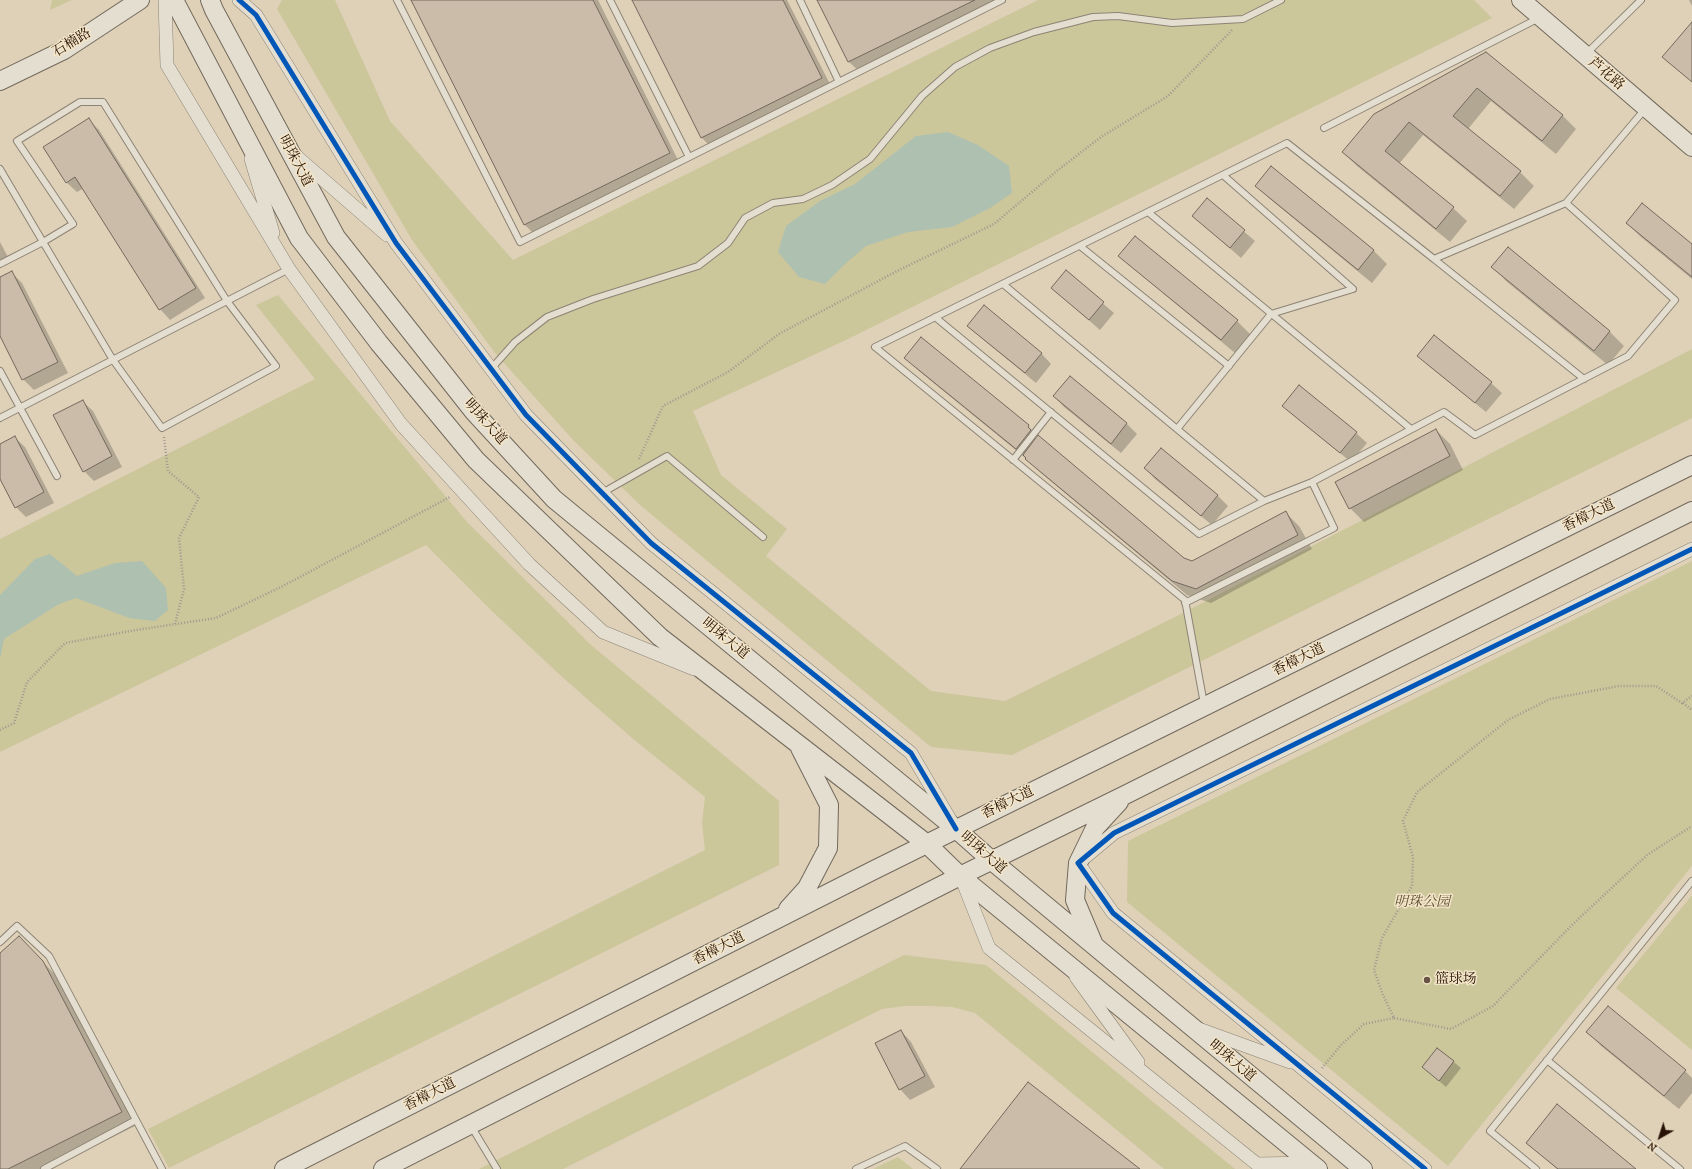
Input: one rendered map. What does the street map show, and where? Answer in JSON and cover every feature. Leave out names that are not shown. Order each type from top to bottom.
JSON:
[{"type":"main road","name":"石楠路","points":[[0,81],[64,50],[140,0]]},
{"type":"main road","name":"明珠大道","points":[[174,0],[299,238],[379,343],[476,460],[660,638],[927,844],[960,876],[1314,1166]]},
{"type":"main road","name":"明珠大道","points":[[210,0],[336,237],[474,412],[554,499],[956,829],[1096,948],[1363,1169]]},
{"type":"main road","name":"芦花路","points":[[1521,0],[1692,147]]},
{"type":"main road","name":"香樟大道","points":[[284,1169],[956,829],[1692,465]]},
{"type":"main road","points":[[383,1169],[991,860],[1125,795],[1692,511]]},
{"type":"main road","points":[[782,917],[807,888],[828,848],[829,805],[798,744]]},
{"type":"main road","points":[[1096,948],[1075,900],[1078,863],[1095,828],[1125,795]]},
{"type":"street","points":[[165,0],[167,66],[289,269],[401,424],[529,564],[603,632],[710,676]]},
{"type":"street","points":[[239,0],[256,15],[396,243],[526,415],[651,542],[911,753],[956,829]]},
{"type":"street","points":[[242,129],[278,251]]},
{"type":"street","points":[[290,152],[396,243]]},
{"type":"street","points":[[1425,1169],[1113,913],[1078,863],[1114,833],[1692,549]]},
{"type":"street","points":[[960,876],[989,948],[1258,1167],[1314,1166]]},
{"type":"street","points":[[1066,963],[1147,1076]]},
{"type":"street","points":[[1190,1026],[1299,1066]]},
{"type":"lane","points":[[397,0],[520,242],[1002,0]]},
{"type":"lane","points":[[610,0],[689,157]]},
{"type":"lane","points":[[800,0],[839,82]]},
{"type":"lane","points":[[491,369],[515,342],[547,317],[593,299],[698,266],[728,243],[745,218],[773,202],[803,199],[832,185],[870,159],[922,96],[955,66],[990,48],[1034,32],[1093,17],[1118,16],[1172,23],[1243,19],[1281,0]]},
{"type":"lane","points":[[1585,55],[1641,0]]},
{"type":"lane","points":[[1324,128],[1540,17]]},
{"type":"lane","points":[[0,169],[43,242],[113,360],[162,428],[276,366],[227,301],[103,102],[80,102],[17,141],[73,224],[43,242],[0,264]]},
{"type":"lane","points":[[1434,260],[1566,203],[1646,108]]},
{"type":"lane","points":[[1205,706],[1185,600],[875,347],[1287,143],[1584,379]]},
{"type":"lane","points":[[1177,429],[1271,314],[1353,289],[1223,175]]},
{"type":"lane","points":[[935,317],[1199,534],[1264,501],[1312,482],[1444,412],[1475,435],[1628,356],[1675,300],[1566,203]]},
{"type":"lane","points":[[1148,212],[1411,429]]},
{"type":"lane","points":[[1080,246],[1228,366]]},
{"type":"lane","points":[[0,418],[289,269]]},
{"type":"lane","points":[[1003,284],[1264,501]]},
{"type":"lane","points":[[0,371],[58,476]]},
{"type":"lane","points":[[1013,460],[1051,412]]},
{"type":"lane","points":[[602,493],[667,456],[763,537]]},
{"type":"lane","points":[[1185,603],[1334,528],[1312,482]]},
{"type":"lane","points":[[1536,1169],[1490,1131],[1692,881]]},
{"type":"lane","points":[[0,942],[17,926],[49,956],[162,1169]]},
{"type":"lane","points":[[1547,1060],[1680,1169]]},
{"type":"lane","points":[[44,1169],[136,1120]]},
{"type":"lane","points":[[470,1125],[497,1169]]},
{"type":"lane","points":[[856,1169],[904,1146],[937,1169]]},
{"type":"path","points":[[630,477],[663,406],[728,372],[779,334],[897,272],[994,224],[1058,170],[1101,137],[1168,96],[1243,19]]},
{"type":"path","points":[[162,428],[168,471],[199,497],[179,538],[184,589],[175,624]]},
{"type":"path","points":[[0,730],[14,723],[27,682],[65,643],[216,618],[281,587],[462,491]]},
{"type":"path","points":[[1394,1018],[1383,995],[1374,970],[1382,938],[1412,886],[1413,857],[1403,821],[1417,792],[1508,720],[1550,699],[1619,686],[1656,686],[1692,710]]},
{"type":"path","points":[[1682,703],[1692,696]]},
{"type":"path","points":[[1314,1078],[1341,1045],[1364,1024],[1394,1018],[1451,1029],[1493,1006],[1573,924],[1647,855],[1692,826]]},
{"type":"green space","points":[[52,0],[72,0],[50,10]]},
{"type":"green space","points":[[282,0],[335,0],[390,121],[513,260],[1038,0],[1474,0],[1492,18],[848,339],[693,411],[721,475],[787,529],[766,556],[931,691],[1005,701],[1181,614],[1692,349],[1692,418],[1012,755],[931,747],[640,505],[574,441],[495,353],[412,240],[277,9]]},
{"type":"green space","points":[[278,295],[467,522],[591,645],[779,801],[779,865],[169,1168],[148,1129],[705,850],[702,823],[705,797],[632,738],[561,676],[493,612],[426,545],[0,752],[0,539],[315,379],[256,305]]},
{"type":"green space","name":"明珠公园","points":[[1692,561],[1692,866],[1448,1166],[1127,902],[1128,841]]},
{"type":"green space","points":[[1692,895],[1692,1050],[1616,988]]},
{"type":"green space","points":[[904,955],[986,965],[1235,1169],[1164,1169],[975,1013],[952,1007],[905,1006],[882,1009],[563,1169],[479,1169]]},
{"type":"green space","points":[[898,1157],[913,1169],[873,1169]]},
{"type":"shaded area","points":[[948,132],[978,145],[1009,166],[1012,193],[990,208],[952,227],[908,232],[866,246],[825,284],[799,277],[778,252],[786,226],[820,201],[855,184],[916,136]]},
{"type":"shaded area","points":[[50,554],[77,576],[115,563],[142,561],[166,588],[168,610],[155,621],[129,618],[76,598],[59,604],[4,639],[0,659],[0,595],[35,559]]},
{"type":"building","points":[[411,0],[593,0],[670,153],[524,225]]},
{"type":"building","points":[[632,0],[783,0],[822,78],[701,138]]},
{"type":"building","points":[[817,0],[975,0],[848,62]]},
{"type":"building","points":[[1692,22],[1692,82],[1662,57]]},
{"type":"building","points":[[1486,52],[1563,115],[1542,141],[1477,88],[1453,116],[1521,171],[1500,196],[1409,122],[1385,151],[1454,207],[1436,229],[1342,152],[1374,114]]},
{"type":"building","points":[[89,118],[196,288],[159,310],[75,177],[66,183],[43,147]]},
{"type":"building","points":[[1271,166],[1374,250],[1358,270],[1255,186]]},
{"type":"building","points":[[1207,198],[1245,230],[1230,248],[1192,216]]},
{"type":"building","points":[[1642,203],[1692,244],[1692,277],[1626,223]]},
{"type":"building","points":[[1135,236],[1238,320],[1221,340],[1118,256]]},
{"type":"building","points":[[1508,247],[1610,331],[1594,351],[1491,267]]},
{"type":"building","points":[[1066,270],[1104,302],[1089,320],[1051,288]]},
{"type":"building","points":[[12,271],[58,362],[22,380],[0,336],[0,277]]},
{"type":"building","points":[[984,305],[1042,353],[1025,373],[967,326]]},
{"type":"building","points":[[1434,335],[1492,382],[1475,403],[1417,356]]},
{"type":"building","points":[[921,337],[1029,425],[1028,427],[1031,430],[1016,449],[904,358]]},
{"type":"building","points":[[1070,376],[1127,423],[1111,444],[1053,396]]},
{"type":"building","points":[[1299,385],[1357,432],[1340,453],[1282,406]]},
{"type":"building","points":[[83,400],[112,456],[83,472],[53,415]]},
{"type":"building","points":[[1436,429],[1450,456],[1349,509],[1335,482]]},
{"type":"building","points":[[1038,435],[1184,558],[1192,561],[1286,511],[1298,535],[1196,589],[1172,581],[1025,459],[1026,458],[1023,455]]},
{"type":"building","points":[[15,436],[44,492],[15,508],[0,479],[0,444]]},
{"type":"building","points":[[1161,448],[1218,495],[1201,516],[1144,468]]},
{"type":"building","points":[[19,936],[43,961],[122,1112],[8,1169],[0,1169],[0,953]]},
{"type":"building","points":[[1608,1006],[1686,1070],[1664,1096],[1586,1032]]},
{"type":"building","points":[[901,1030],[925,1076],[899,1090],[875,1043]]},
{"type":"building","points":[[1437,1048],[1454,1061],[1439,1081],[1422,1067]]},
{"type":"building","points":[[1028,1082],[1140,1169],[960,1169]]},
{"type":"building","points":[[1557,1104],[1636,1169],[1558,1169],[1526,1143]]},
{"type":"cycle path","points":[[239,0],[256,15],[396,243],[526,415],[651,543],[911,753],[956,829]]},
{"type":"cycle path","points":[[1425,1169],[1113,913],[1078,863],[1114,833],[1692,549]]},
{"type":"place","name":"篮球场","points":[[1427,980]]}]
